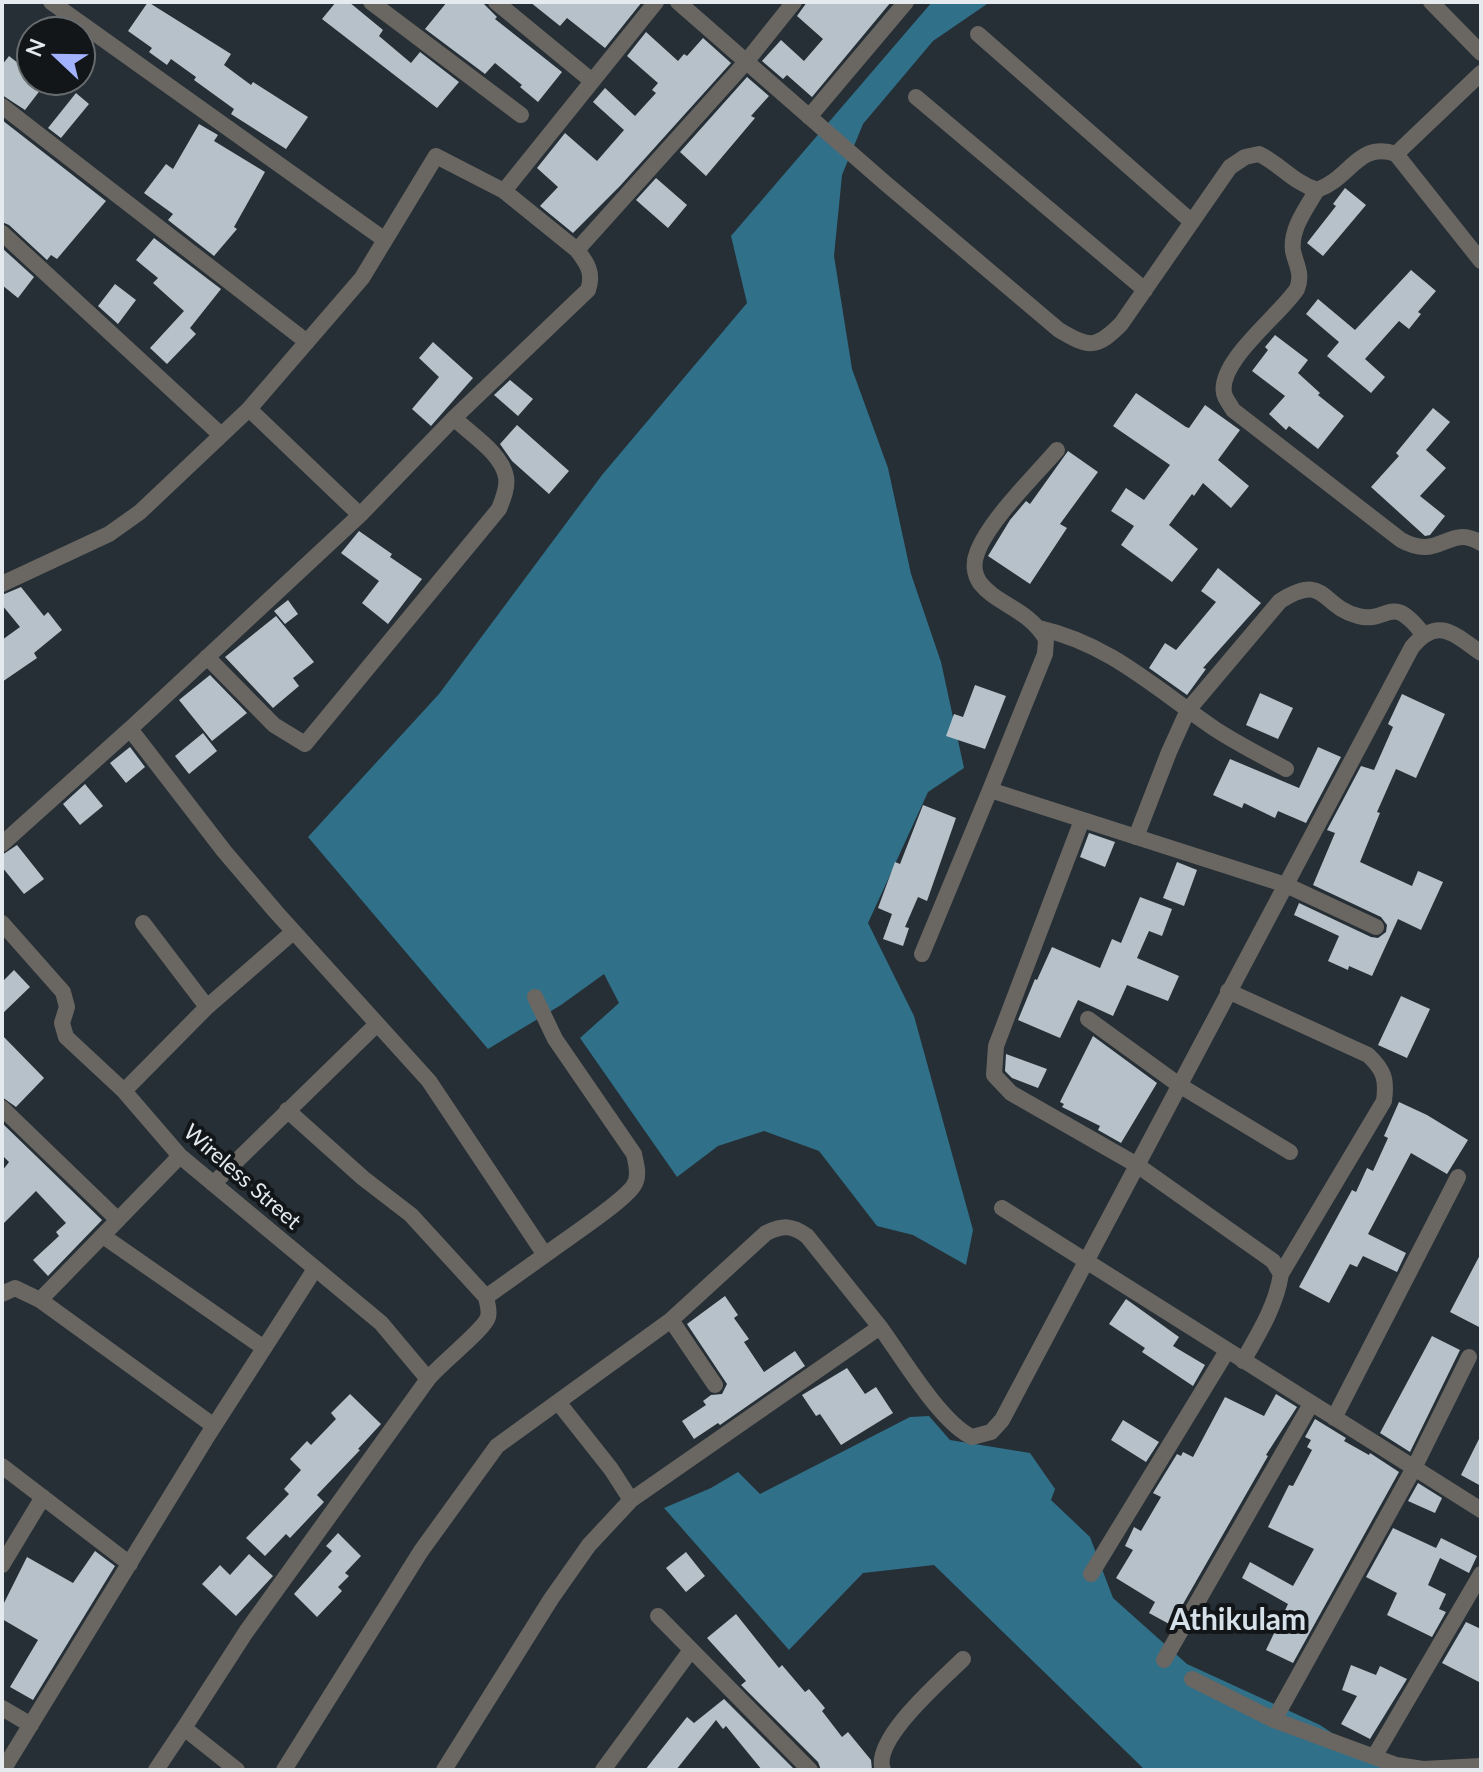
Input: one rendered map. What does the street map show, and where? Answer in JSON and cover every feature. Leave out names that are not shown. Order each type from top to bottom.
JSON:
[{"type":"street","points":[[51,2],[385,240]]},
{"type":"street","points":[[371,2],[521,115]]},
{"type":"street","points":[[496,2],[592,81]]},
{"type":"street","points":[[504,191],[656,2]]},
{"type":"street","points":[[678,2],[1047,320],[1078,342],[1092,345],[1106,340],[1121,324],[1230,167],[1245,157],[1259,154],[1272,160],[1305,186],[1317,190]]},
{"type":"street","points":[[577,250],[746,62],[794,2]]},
{"type":"street","points":[[809,117],[906,2]]},
{"type":"street","points":[[1431,2],[1481,53]]},
{"type":"street","points":[[978,34],[1192,222]]},
{"type":"street","points":[[1396,154],[1481,73]]},
{"type":"street","points":[[916,97],[1145,290]]},
{"type":"street","points":[[2,106],[307,342]]},
{"type":"street","points":[[1481,261],[1396,154],[1382,149],[1371,151],[1335,181],[1317,190],[1296,228],[1293,240],[1300,279],[1297,289],[1236,359],[1224,383],[1224,396],[1233,410],[1401,540],[1413,547],[1428,549],[1458,535],[1481,543]]},
{"type":"street","points":[[2,584],[109,534],[140,512],[249,409],[362,278],[436,156],[504,191],[577,250],[590,267],[588,290],[454,418],[360,515],[2,844]]},
{"type":"street","points":[[2,233],[221,435]]},
{"type":"street","points":[[249,409],[360,515]]},
{"type":"street","points":[[207,657],[274,725],[305,744],[499,509],[506,490],[506,476],[497,459],[454,418]]},
{"type":"street","points":[[922,954],[1045,654],[1046,639],[1039,628],[980,583],[974,568],[977,552],[997,521],[1057,450]]},
{"type":"street","points":[[1136,837],[1188,710],[1280,601],[1305,589],[1314,589],[1356,615],[1367,617],[1399,611],[1413,620],[1423,634]]},
{"type":"street","points":[[1039,628],[1068,635],[1103,651],[1218,731],[1286,769]]},
{"type":"street","points":[[284,1770],[421,1551],[497,1446],[671,1320],[766,1233],[780,1226],[792,1226],[807,1236],[880,1327],[945,1416],[972,1437],[991,1432],[1002,1420],[1088,1260],[1412,647],[1423,634],[1432,630],[1446,631],[1481,653]]},
{"type":"street","points":[[130,729],[224,851],[429,1081],[545,1255]]},
{"type":"street","points":[[990,790],[1286,885],[1376,927]]},
{"type":"street","points":[[1082,820],[996,1046],[994,1075],[1011,1093],[1137,1165],[1254,1246],[1273,1261],[1281,1274]]},
{"type":"street","name":"Wireless Street","points":[[2,923],[63,992],[67,1007],[62,1023],[66,1037],[124,1091],[180,1156],[381,1323],[428,1379]]},
{"type":"street","points":[[143,923],[207,1007]]},
{"type":"street","points":[[124,1091],[207,1007],[293,932]]},
{"type":"street","points":[[1228,991],[1368,1055],[1382,1068],[1387,1081],[1384,1101],[1281,1274],[1265,1322],[1243,1361]]},
{"type":"street","points":[[486,1297],[622,1198],[635,1184],[637,1170],[634,1154],[555,1039],[535,997]]},
{"type":"street","points":[[1088,1019],[1179,1085],[1290,1152]]},
{"type":"street","points":[[213,1184],[377,1024]]},
{"type":"street","points":[[2,1108],[118,1220]]},
{"type":"street","points":[[156,1770],[246,1632],[428,1379],[485,1324],[489,1314],[486,1297],[411,1215],[363,1178],[287,1110]]},
{"type":"street","points":[[40,1300],[180,1156]]},
{"type":"street","points":[[1334,1418],[1458,1177]]},
{"type":"street","points":[[1002,1208],[1481,1510]]},
{"type":"street","points":[[103,1236],[264,1348]]},
{"type":"street","points":[[3,1770],[214,1426],[315,1269]]},
{"type":"street","points":[[2,1294],[15,1288],[40,1300],[214,1426]]},
{"type":"street","points":[[671,1320],[715,1385]]},
{"type":"street","points":[[444,1770],[551,1599],[589,1545],[631,1500],[880,1327]]},
{"type":"street","points":[[1091,1574],[1227,1351]]},
{"type":"street","points":[[1274,1720],[1414,1468],[1469,1357]]},
{"type":"street","points":[[558,1402],[611,1469],[631,1500]]},
{"type":"street","points":[[1164,1660],[1311,1404]]},
{"type":"street","points":[[2,1466],[130,1564]]},
{"type":"street","points":[[2,1565],[43,1497]]},
{"type":"street","points":[[1374,1757],[1481,1574]]},
{"type":"street","points":[[658,1616],[810,1770]]},
{"type":"street","points":[[603,1770],[691,1650]]},
{"type":"street","points":[[883,1770],[880,1765],[882,1752],[896,1728],[963,1659]]},
{"type":"street","points":[[1192,1679],[1274,1720],[1396,1765],[1423,1769],[1481,1766]]},
{"type":"street","points":[[2,1708],[31,1725]]},
{"type":"street","points":[[184,1728],[237,1770]]},
{"type":"water","points":[[932,2],[994,2],[933,41],[863,124],[842,175],[834,256],[852,369],[888,468],[911,574],[941,662],[964,768],[928,792],[868,923],[914,1016],[973,1230],[966,1265],[913,1235],[877,1226],[819,1151],[764,1131],[718,1146],[677,1177],[580,1038],[619,1003],[604,974],[561,1005],[488,1049],[308,837],[439,694],[602,475],[747,303],[731,236]]},
{"type":"water","points":[[929,1416],[950,1440],[1030,1453],[1055,1489],[1051,1500],[1090,1537],[1113,1598],[1187,1664],[1320,1725],[1388,1770],[1145,1770],[934,1565],[863,1573],[789,1650],[664,1508],[711,1488],[738,1472],[760,1494],[910,1417]]},
{"type":"building","points":[[148,2],[231,54],[224,65],[251,85],[253,82],[308,117],[286,149],[231,114],[234,109],[194,80],[196,77],[171,59],[167,65],[149,52],[152,48],[128,31]]},
{"type":"building","points":[[336,2],[349,2],[383,30],[379,36],[411,63],[420,52],[459,82],[437,108],[322,19]]},
{"type":"building","points":[[447,2],[482,2],[497,17],[495,19],[562,72],[538,102],[495,63],[485,74],[425,29]]},
{"type":"building","points":[[530,2],[642,2],[605,48],[567,18],[560,26]]},
{"type":"building","points":[[807,2],[891,2],[812,97],[787,75],[783,79],[762,61],[781,40],[804,61],[823,39],[797,16]]},
{"type":"building","points":[[646,32],[678,61],[684,54],[687,56],[703,38],[731,63],[620,186],[573,233],[540,206],[558,187],[537,168],[565,133],[597,161],[624,130],[593,102],[605,88],[635,116],[656,93],[652,90],[658,83],[627,56]]},
{"type":"building","points":[[9,56],[16,61],[16,96],[36,96],[25,110],[2,95],[2,65]]},
{"type":"building","points":[[747,77],[769,96],[751,116],[755,118],[706,176],[680,152]]},
{"type":"building","points":[[74,96],[80,96],[89,104],[61,138],[48,128]]},
{"type":"building","points":[[2,120],[106,201],[57,259],[51,255],[47,260],[2,222]]},
{"type":"building","points":[[199,124],[218,135],[214,141],[265,172],[234,227],[237,229],[214,256],[168,220],[173,214],[144,193],[166,164],[173,169]]},
{"type":"building","points":[[656,178],[687,205],[668,228],[636,200]]},
{"type":"building","points":[[1345,188],[1366,205],[1323,256],[1307,243],[1336,206],[1333,204]]},
{"type":"building","points":[[154,238],[221,289],[190,328],[196,334],[167,364],[150,348],[184,311],[153,283],[158,278],[136,260]]},
{"type":"building","points":[[2,248],[34,277],[18,298],[2,285]]},
{"type":"building","points":[[1411,270],[1436,291],[1418,312],[1421,314],[1409,329],[1399,321],[1365,359],[1385,377],[1371,393],[1327,356],[1339,342],[1306,314],[1318,299],[1355,330]]},
{"type":"building","points":[[115,284],[136,300],[118,324],[98,306]]},
{"type":"building","points":[[1275,335],[1308,360],[1298,373],[1320,393],[1318,395],[1344,416],[1318,449],[1289,426],[1286,430],[1269,414],[1285,396],[1252,371]]},
{"type":"building","points":[[433,342],[473,378],[431,426],[412,409],[439,377],[419,358]]},
{"type":"building","points":[[510,380],[533,399],[518,416],[494,395]]},
{"type":"building","points":[[1136,393],[1186,427],[1189,428],[1205,405],[1240,430],[1218,460],[1249,486],[1231,508],[1203,483],[1194,496],[1192,494],[1169,525],[1198,549],[1172,582],[1121,545],[1134,526],[1111,511],[1126,488],[1144,500],[1170,465],[1113,426]]},
{"type":"building","points":[[1433,408],[1450,422],[1426,450],[1446,468],[1420,496],[1445,516],[1430,535],[1425,536],[1371,487],[1399,456],[1396,453]]},
{"type":"building","points":[[517,425],[569,471],[549,494],[512,461],[500,444]]},
{"type":"building","points":[[1068,451],[1098,472],[1060,524],[1067,528],[1030,584],[988,556],[1010,520],[1026,501],[1030,504]]},
{"type":"building","points":[[359,531],[422,579],[388,624],[362,603],[379,581],[341,553]]},
{"type":"building","points":[[1218,568],[1261,603],[1203,668],[1206,669],[1187,695],[1149,668],[1165,643],[1176,650],[1216,602],[1201,591]]},
{"type":"building","points":[[21,587],[44,616],[48,612],[62,630],[34,653],[37,658],[2,682],[2,640],[20,627],[2,605],[2,595]]},
{"type":"building","points":[[288,600],[298,614],[285,624],[274,611]]},
{"type":"building","points":[[276,616],[314,662],[293,678],[299,686],[273,708],[225,657]]},
{"type":"building","points":[[210,675],[247,713],[212,741],[179,700]]},
{"type":"building","points":[[975,685],[1006,696],[985,749],[946,736],[954,714],[963,717]]},
{"type":"building","points":[[1260,693],[1293,708],[1278,739],[1246,725]]},
{"type":"building","points":[[1402,694],[1445,714],[1416,778],[1396,769],[1360,862],[1412,886],[1418,871],[1443,882],[1421,930],[1398,919],[1372,976],[1328,961],[1339,936],[1294,915],[1299,903],[1371,937],[1378,938],[1386,932],[1387,925],[1381,917],[1313,885],[1335,833],[1327,830],[1361,766],[1374,770],[1393,727],[1388,724]]},
{"type":"building","points":[[203,733],[217,751],[189,774],[175,756]]},
{"type":"building","points":[[130,747],[145,767],[126,783],[110,763]]},
{"type":"building","points":[[1318,747],[1341,757],[1306,823],[1278,811],[1275,818],[1244,803],[1242,808],[1213,795],[1230,759],[1299,788]]},
{"type":"building","points":[[85,784],[103,806],[80,825],[63,804]]},
{"type":"building","points":[[923,805],[956,818],[927,901],[918,897],[905,927],[909,928],[903,946],[883,939],[892,914],[878,908],[895,862],[900,864]]},
{"type":"building","points":[[1089,833],[1115,842],[1105,867],[1080,857]]},
{"type":"building","points":[[17,845],[44,879],[24,894],[2,867],[2,855]]},
{"type":"building","points":[[1177,862],[1197,870],[1184,906],[1163,898]]},
{"type":"building","points":[[1140,897],[1172,909],[1162,936],[1149,931],[1137,958],[1179,976],[1168,1001],[1127,985],[1113,1016],[1078,1000],[1060,1038],[1018,1020],[1052,947],[1100,968],[1112,939],[1121,943]]},
{"type":"building","points":[[14,970],[30,987],[2,1014],[2,982]]},
{"type":"building","points":[[1401,996],[1430,1009],[1407,1058],[1378,1045]]},
{"type":"building","points":[[2,1035],[44,1078],[16,1107],[2,1097]]},
{"type":"building","points":[[1093,1036],[1157,1083],[1121,1143],[1098,1130],[1100,1126],[1062,1107],[1064,1104],[1060,1102]]},
{"type":"building","points":[[1006,1054],[1047,1069],[1038,1088],[1012,1078],[1005,1071]]},
{"type":"building","points":[[1399,1102],[1468,1140],[1447,1174],[1411,1153],[1368,1234],[1406,1253],[1397,1272],[1363,1256],[1357,1267],[1350,1264],[1329,1303],[1299,1287],[1352,1190],[1356,1192],[1367,1168],[1373,1171],[1388,1138],[1384,1136]]},
{"type":"building","points":[[2,1123],[102,1220],[48,1276],[33,1260],[59,1236],[56,1232],[66,1223],[36,1191],[2,1225],[2,1171],[9,1162],[2,1155]]},
{"type":"building","points":[[1481,1253],[1481,1328],[1450,1312]]},
{"type":"building","points":[[725,1296],[738,1315],[734,1318],[749,1339],[744,1342],[764,1372],[795,1351],[805,1366],[720,1425],[718,1423],[694,1439],[682,1421],[706,1405],[703,1401],[711,1395],[722,1394],[727,1384],[687,1324]]},
{"type":"building","points":[[1126,1299],[1179,1337],[1173,1346],[1205,1365],[1193,1386],[1142,1352],[1145,1348],[1109,1324]]},
{"type":"building","points":[[1432,1336],[1460,1350],[1410,1452],[1380,1433]]},
{"type":"building","points":[[847,1368],[865,1394],[876,1387],[893,1413],[841,1445],[820,1414],[816,1416],[802,1395]]},
{"type":"building","points":[[350,1394],[381,1424],[317,1495],[324,1502],[290,1538],[286,1534],[265,1556],[246,1538],[289,1494],[284,1489],[301,1470],[290,1459],[307,1441],[311,1445],[336,1419],[331,1413]]},
{"type":"building","points":[[1276,1394],[1297,1407],[1266,1455],[1171,1625],[1149,1613],[1155,1602],[1116,1578],[1133,1550],[1125,1546],[1134,1527],[1141,1531],[1161,1497],[1153,1493],[1177,1454],[1181,1456],[1183,1452],[1193,1457],[1225,1397],[1264,1416]]},
{"type":"building","points":[[1315,1419],[1346,1438],[1344,1441],[1399,1472],[1293,1663],[1266,1650],[1288,1604],[1242,1578],[1250,1562],[1293,1586],[1314,1549],[1268,1527],[1289,1485],[1293,1486],[1312,1450],[1307,1447],[1311,1440],[1305,1437]]},
{"type":"building","points":[[1123,1420],[1159,1442],[1146,1462],[1111,1440]]},
{"type":"building","points":[[1481,1435],[1481,1486],[1461,1475]]},
{"type":"building","points":[[1418,1483],[1442,1498],[1435,1513],[1408,1501]]},
{"type":"building","points":[[1393,1528],[1436,1548],[1441,1538],[1477,1556],[1469,1573],[1440,1558],[1428,1585],[1446,1594],[1439,1609],[1446,1612],[1432,1637],[1387,1615],[1397,1593],[1366,1577]]},
{"type":"building","points":[[338,1533],[361,1556],[345,1573],[349,1576],[338,1587],[342,1591],[317,1617],[294,1594],[332,1551],[326,1546]]},
{"type":"building","points":[[95,1551],[115,1566],[33,1700],[10,1687],[38,1640],[2,1619],[2,1607],[27,1557],[73,1583]]},
{"type":"building","points":[[686,1552],[705,1576],[686,1592],[666,1568]]},
{"type":"building","points":[[249,1554],[273,1576],[236,1616],[202,1584],[220,1565],[230,1575]]},
{"type":"building","points":[[736,1614],[779,1668],[782,1665],[805,1692],[809,1689],[825,1708],[822,1711],[842,1737],[848,1732],[871,1760],[872,1770],[821,1770],[818,1762],[741,1685],[746,1681],[707,1638]]},
{"type":"building","points":[[1466,1622],[1481,1629],[1481,1683],[1442,1663]]},
{"type":"building","points":[[1351,1665],[1376,1675],[1380,1666],[1407,1679],[1370,1739],[1341,1724],[1357,1696],[1342,1690]]},
{"type":"building","points":[[724,1699],[795,1770],[762,1770],[726,1726],[723,1729],[716,1720],[676,1770],[645,1770],[687,1717],[694,1723]]},
{"type":"district","name":"Athikulam","points":[[1238,1620]]}]
